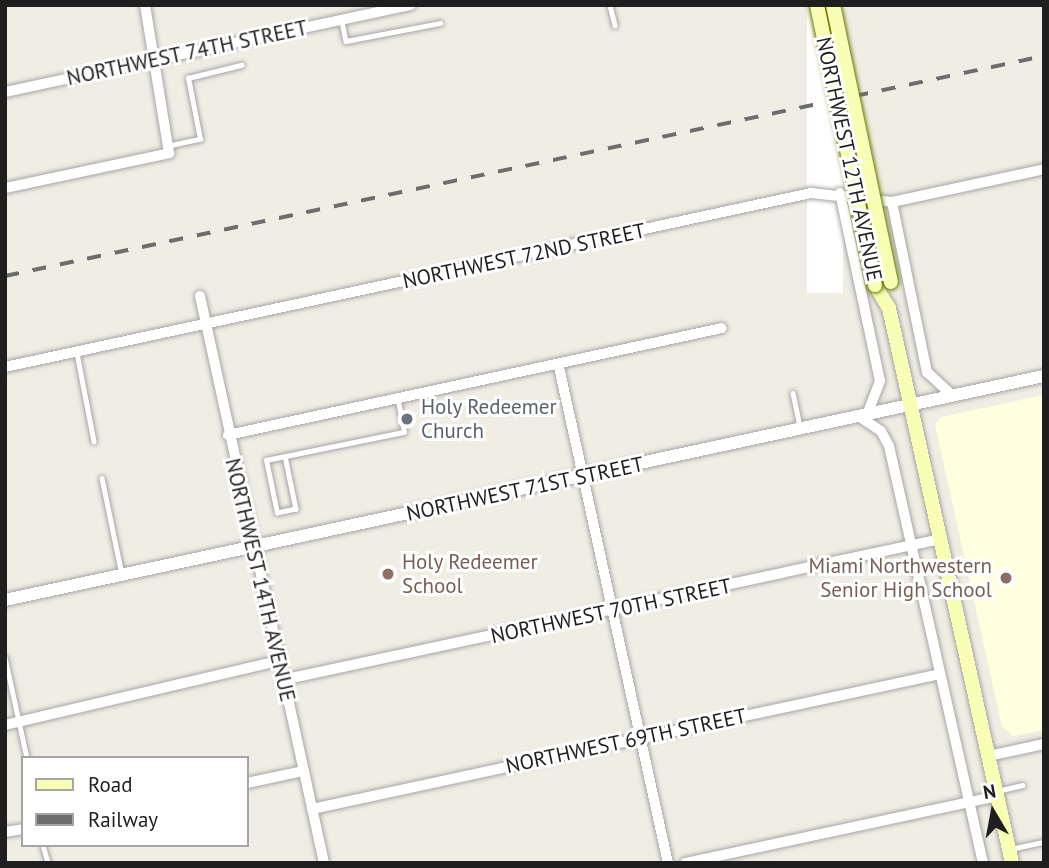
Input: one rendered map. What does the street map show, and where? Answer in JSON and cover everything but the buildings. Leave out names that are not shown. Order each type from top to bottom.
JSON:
[{"type":"main road","name":"NORTHWEST 12TH AVENUE","points":[[817,5],[875,285],[888,308],[1011,856]]},
{"type":"main road","name":"NORTHWEST 12TH AVENUE","points":[[833,5],[891,282],[888,308]]},
{"type":"street","points":[[5,188],[170,149],[157,59],[145,5]]},
{"type":"street","name":"NORTHWEST 74TH STREET","points":[[5,92],[411,5]]},
{"type":"street","name":"NORTHWEST 72ND STREET","points":[[5,367],[797,196],[840,193],[892,202],[1044,169]]},
{"type":"street","name":"NORTHWEST 12TH AVENUE","points":[[840,193],[880,381],[862,414]]},
{"type":"street","name":"NORTHWEST 12TH AVENUE","points":[[892,202],[927,372],[951,395]]},
{"type":"street","name":"NORTHWEST 14TH AVENUE","points":[[200,296],[204,326],[324,863]]},
{"type":"street","points":[[228,435],[559,368],[722,328]]},
{"type":"street","points":[[559,368],[668,863]]},
{"type":"street","name":"NORTHWEST 71ST STREET","points":[[5,600],[1044,376]]},
{"type":"street","points":[[862,414],[886,436],[983,863]]},
{"type":"street","name":"NORTHWEST 70TH STREET","points":[[282,680],[611,613],[940,539]]},
{"type":"street","points":[[5,725],[278,661]]},
{"type":"street","name":"NORTHWEST 69TH STREET","points":[[312,809],[940,674]]},
{"type":"street","points":[[988,755],[1044,744]]},
{"type":"street","points":[[248,783],[303,771]]},
{"type":"street","points":[[685,863],[997,794]]},
{"type":"lane","points":[[610,5],[615,24]]},
{"type":"lane","points":[[342,20],[346,40],[440,23]]},
{"type":"lane","points":[[170,149],[200,139],[188,78],[241,65]]},
{"type":"lane","points":[[76,352],[94,441]]},
{"type":"lane","points":[[793,393],[800,427]]},
{"type":"lane","points":[[285,456],[296,509],[277,513],[266,460],[285,456],[404,432],[398,400]]},
{"type":"lane","points":[[102,478],[122,575]]},
{"type":"lane","points":[[5,657],[27,756]]},
{"type":"lane","points":[[997,794],[1022,785]]},
{"type":"lane","points":[[1011,856],[1044,842]]},
{"type":"shaded area","name":"Miami Northwestern Senior High School","points":[[1044,395],[1044,730],[1013,736],[1002,727],[935,425],[941,417]]},
{"type":"pier","points":[[807,5],[843,5],[843,293],[807,293]]},
{"type":"railway","points":[[5,276],[1044,56]]},
{"type":"place","name":"Holy Redeemer Church","points":[[407,419]]},
{"type":"place","name":"Holy Redeemer School","points":[[388,574]]},
{"type":"place","name":"Miami Northwestern Senior High School","points":[[1006,578]]}]
